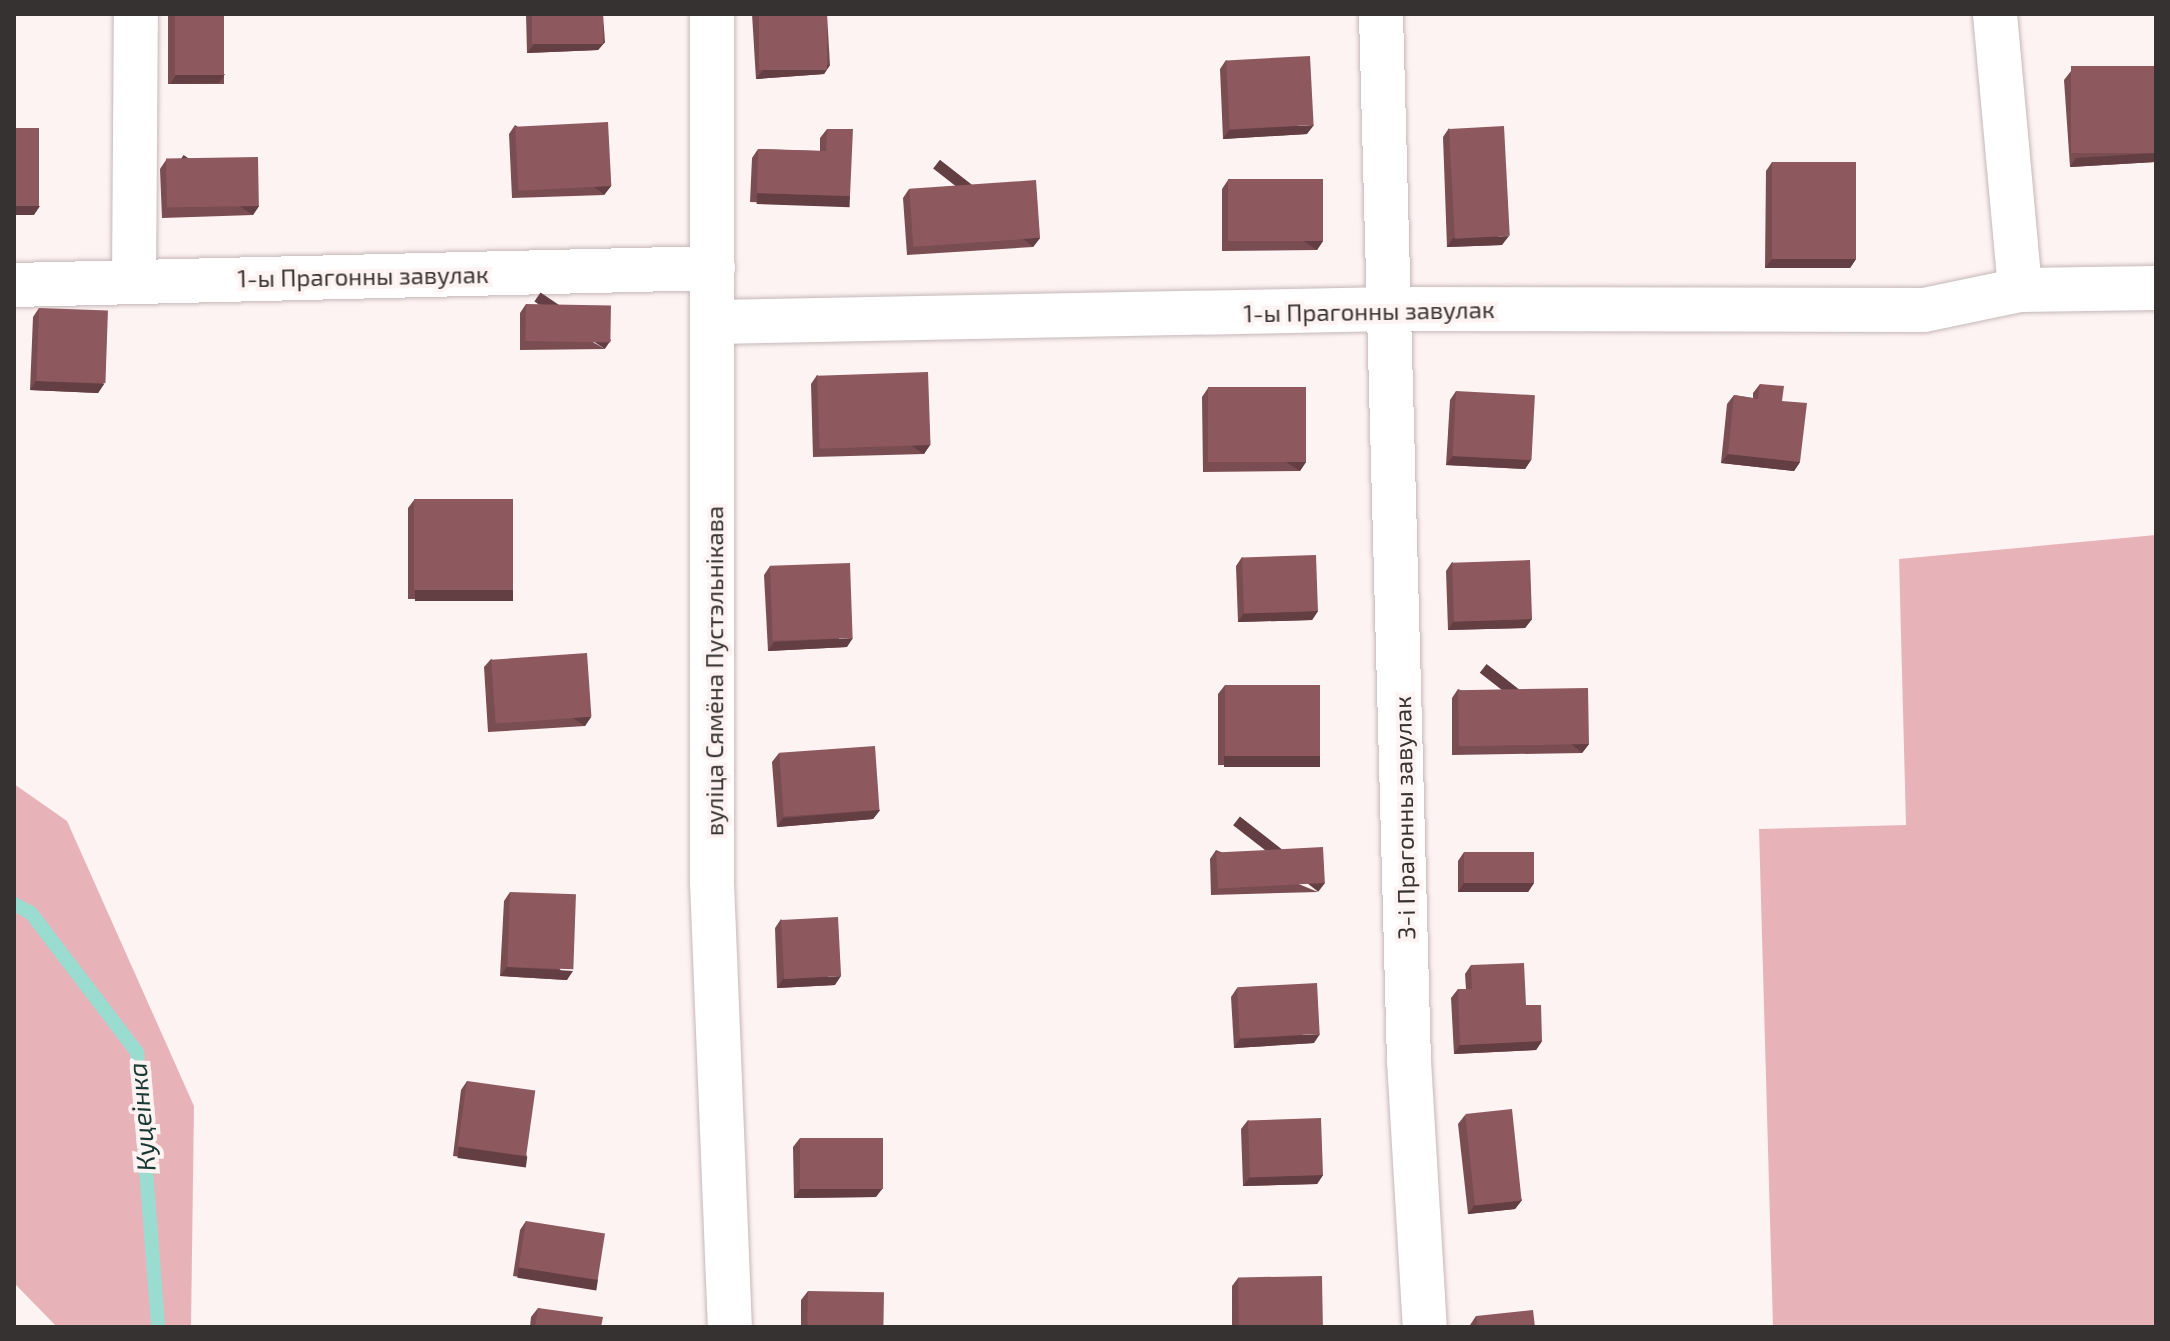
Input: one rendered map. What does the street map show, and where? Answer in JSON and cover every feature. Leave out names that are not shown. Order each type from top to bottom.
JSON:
[{"type":"street","points":[[134,281],[136,14]]},
{"type":"street","name":"вуліца Сямёна Пустэльнікава","points":[[712,14],[715,322],[712,882],[730,1327]]},
{"type":"street","name":"3-і Прагонны завулак","points":[[1381,14],[1393,309],[1409,1061],[1425,1327]]},
{"type":"street","points":[[1995,14],[2020,290]]},
{"type":"street","name":"1-ы Прагонны завулак","points":[[14,285],[713,268]]},
{"type":"street","name":"1-ы Прагонны завулак","points":[[715,322],[1393,309],[1924,310],[2020,290],[2156,288]]},
{"type":"shaded area","points":[[2156,535],[2156,1327],[1773,1327],[1759,829],[1906,825],[1899,559]]},
{"type":"shaded area","points":[[14,784],[67,821],[194,1106],[191,1327],[57,1327],[14,1283]]},
{"type":"building","points":[[175,14],[224,14],[224,75],[175,75]]},
{"type":"building","points":[[532,14],[603,14],[603,44],[532,44]]},
{"type":"building","points":[[759,14],[827,14],[827,70],[759,70]]},
{"type":"building","points":[[1310,56],[1314,125],[1230,129],[1226,60]]},
{"type":"building","points":[[2071,66],[2156,66],[2156,153],[2071,153]]},
{"type":"building","points":[[608,122],[611,186],[518,191],[515,127]]},
{"type":"building","points":[[1504,126],[1510,236],[1455,239],[1449,129]]},
{"type":"building","points":[[14,128],[39,128],[39,206],[14,206]]},
{"type":"building","points":[[827,129],[853,129],[850,196],[757,193],[758,149],[826,151]]},
{"type":"building","points":[[258,157],[259,206],[167,208],[166,159]]},
{"type":"building","points":[[1772,162],[1856,162],[1856,259],[1772,259]]},
{"type":"building","points":[[1228,179],[1323,179],[1323,241],[1228,241]]},
{"type":"building","points":[[1036,180],[1040,238],[913,247],[909,189]]},
{"type":"building","points":[[526,304],[611,305],[610,342],[525,341]]},
{"type":"building","points":[[39,308],[108,310],[105,383],[36,381]]},
{"type":"building","points":[[928,372],[931,445],[820,449],[817,376]]},
{"type":"building","points":[[1760,384],[1784,386],[1782,401],[1807,403],[1800,462],[1728,454],[1734,395],[1758,399]]},
{"type":"building","points":[[1208,387],[1306,387],[1306,462],[1208,462]]},
{"type":"building","points":[[1456,391],[1535,395],[1531,460],[1453,456]]},
{"type":"building","points":[[414,499],[513,499],[513,590],[414,590]]},
{"type":"building","points":[[1316,555],[1318,611],[1244,614],[1242,558]]},
{"type":"building","points":[[1530,560],[1532,619],[1454,622],[1452,563]]},
{"type":"building","points":[[850,563],[853,638],[773,641],[770,566]]},
{"type":"building","points":[[587,653],[591,717],[496,724],[491,660]]},
{"type":"building","points":[[1225,685],[1320,685],[1320,756],[1225,756]]},
{"type":"building","points":[[1588,688],[1589,744],[1459,746],[1458,690]]},
{"type":"building","points":[[875,746],[879,810],[784,817],[779,753]]},
{"type":"building","points":[[1323,847],[1325,883],[1218,889],[1216,853]]},
{"type":"building","points":[[1464,852],[1534,852],[1534,883],[1464,883]]},
{"type":"building","points":[[510,892],[576,894],[573,969],[507,967]]},
{"type":"building","points":[[838,917],[841,976],[784,979],[781,920]]},
{"type":"building","points":[[1524,963],[1526,1005],[1541,1005],[1542,1041],[1460,1045],[1458,989],[1472,989],[1471,965]]},
{"type":"building","points":[[1317,983],[1320,1034],[1240,1038],[1237,987]]},
{"type":"building","points":[[467,1081],[535,1091],[526,1156],[458,1146]]},
{"type":"building","points":[[1512,1109],[1522,1200],[1475,1205],[1465,1114]]},
{"type":"building","points":[[1321,1118],[1323,1175],[1250,1178],[1248,1121]]},
{"type":"building","points":[[800,1138],[883,1138],[883,1189],[800,1189]]},
{"type":"building","points":[[526,1221],[605,1234],[598,1280],[519,1267]]},
{"type":"building","points":[[1322,1276],[1323,1327],[1239,1327],[1238,1277]]},
{"type":"building","points":[[808,1291],[884,1292],[883,1327],[807,1327]]},
{"type":"building","points":[[538,1308],[603,1317],[601,1327],[535,1327]]},
{"type":"building","points":[[1533,1310],[1535,1327],[1478,1327],[1476,1316]]},
{"type":"waterway","name":"Куцеінка","points":[[14,904],[31,913],[137,1052],[158,1327]]}]
